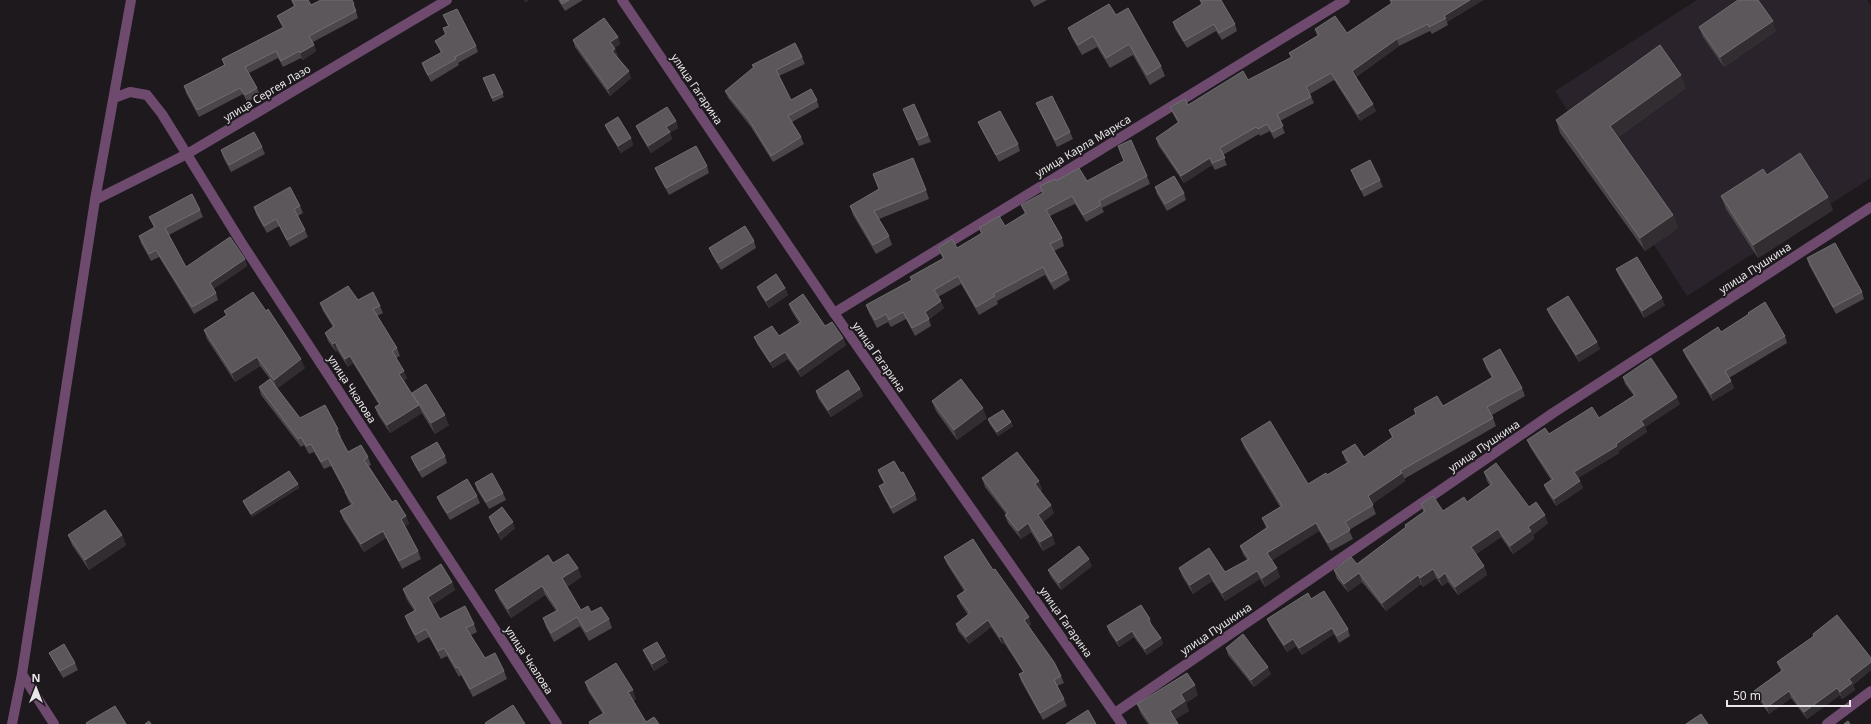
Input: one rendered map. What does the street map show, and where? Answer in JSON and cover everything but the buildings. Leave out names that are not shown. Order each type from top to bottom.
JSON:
[{"type":"street","points":[[12,724],[22,674],[95,200],[131,0]]},
{"type":"street","name":"улица Сергея Лазо","points":[[95,200],[187,154],[447,0]]},
{"type":"street","name":"улица Гагарина","points":[[622,0],[834,313],[1122,724]]},
{"type":"street","name":"улица Карла Маркса","points":[[834,313],[1346,0]]},
{"type":"street","name":"улица Чкалова","points":[[114,98],[130,92],[147,95],[162,114],[241,242],[557,724]]},
{"type":"street","name":"улица Пушкина","points":[[1115,712],[1553,413],[1871,207]]},
{"type":"street","points":[[22,674],[54,724]]},
{"type":"street","points":[[1827,724],[1871,691]]},
{"type":"shaded area","points":[[1697,0],[1867,0],[1871,6],[1871,178],[1687,296],[1555,91]]}]
